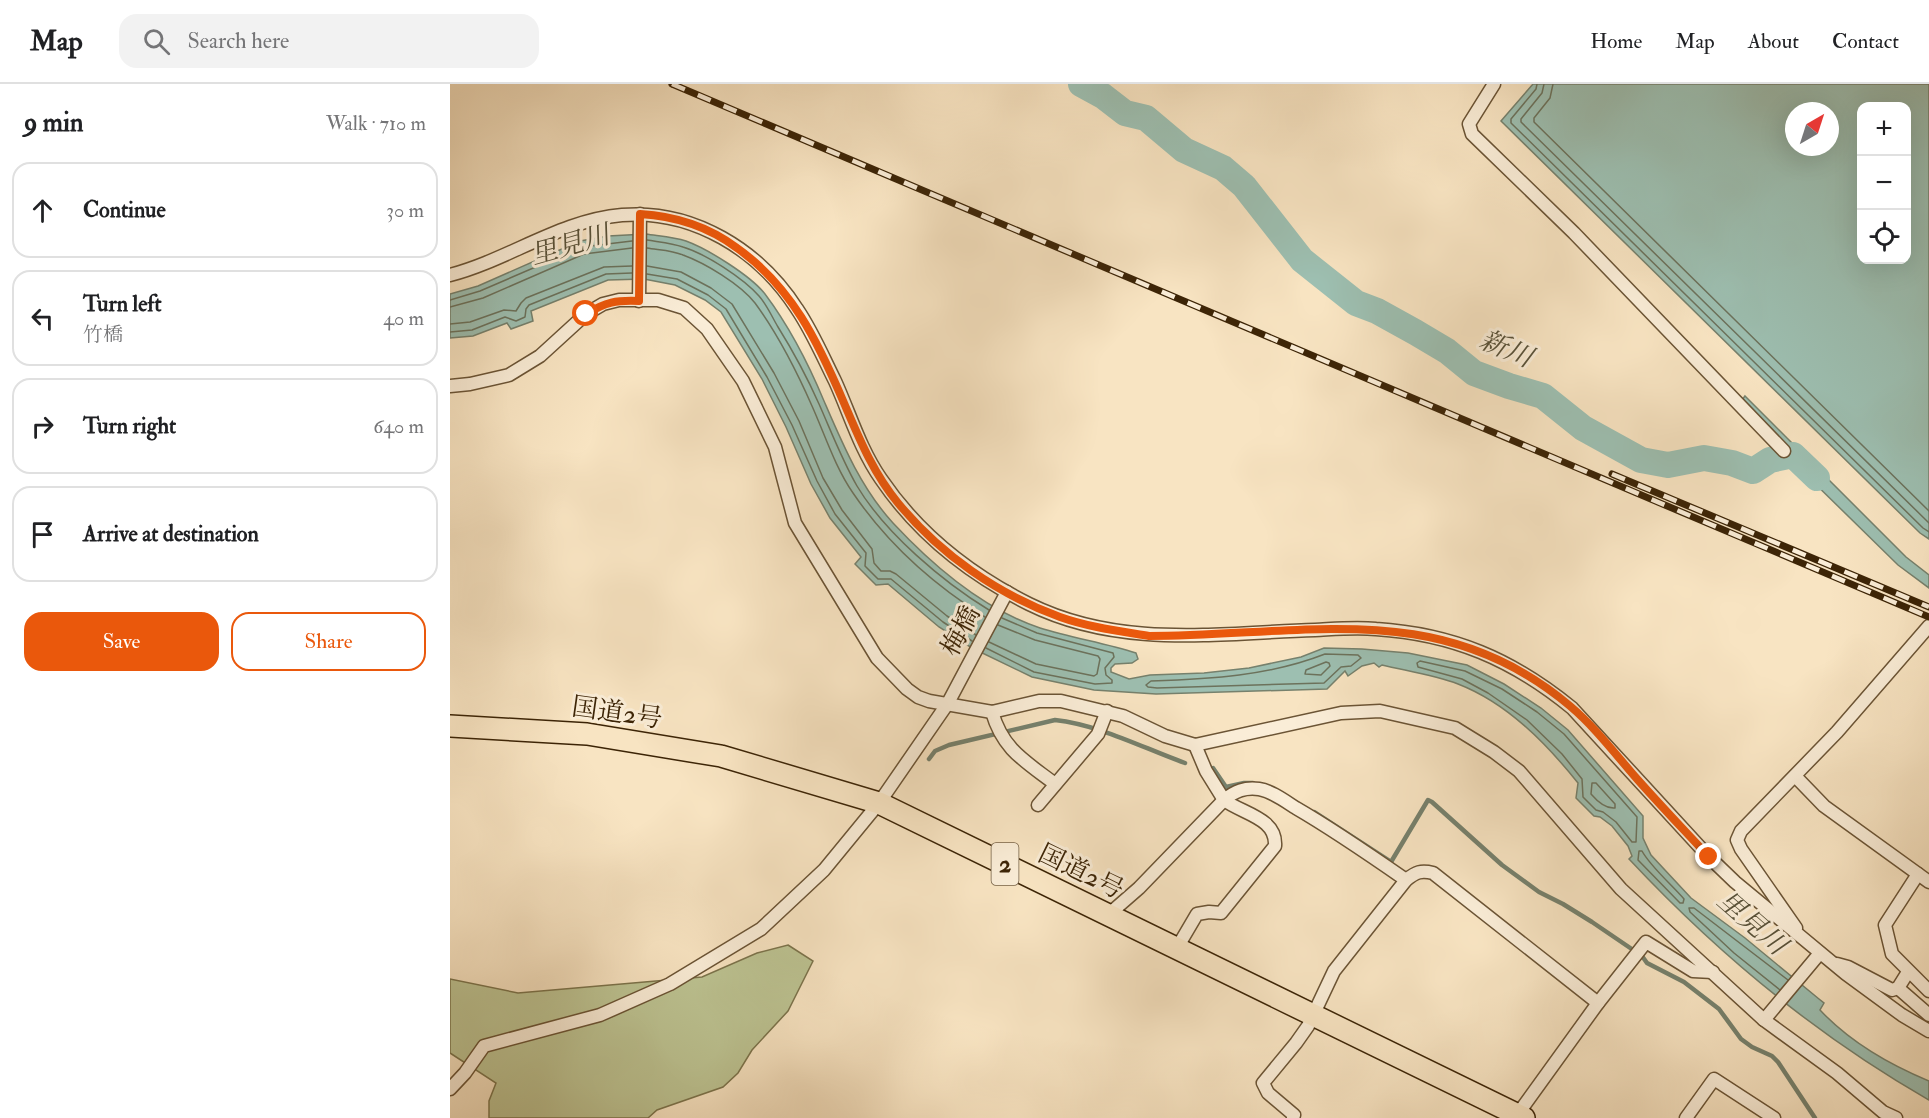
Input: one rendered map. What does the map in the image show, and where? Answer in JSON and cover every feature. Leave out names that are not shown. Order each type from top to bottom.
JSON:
[{"type":"highway","name":"国道2号","points":[[450,726],[587,734],[721,756],[879,803],[1519,1117]]},
{"type":"street","points":[[1494,84],[1469,124],[1472,134],[1566,225],[1784,451]]},
{"type":"street","points":[[450,275],[577,225],[608,217],[671,217],[707,230],[730,242],[768,273],[799,312],[835,382],[862,446],[878,476],[897,501],[937,545],[969,570],[1006,594],[1061,617],[1149,636],[1374,629],[1445,639],[1500,659],[1541,684],[1572,708],[1709,857],[1803,939],[1818,955],[1873,996],[1929,1031]]},
{"type":"street","points":[[639,296],[640,217]]},
{"type":"street","points":[[450,386],[509,375],[540,356],[586,314],[603,304],[639,296],[684,308],[707,329],[743,381],[775,447],[795,523],[877,658],[918,697],[992,712],[1040,701],[1061,701],[1123,716],[1165,736],[1195,746],[1341,713],[1380,711],[1455,728],[1494,752],[1519,771],[1621,889],[1713,972],[1883,1112],[1896,1118]]},
{"type":"street","name":"梅橋","points":[[450,1089],[465,1073],[484,1046],[600,1015],[670,984],[761,929],[825,870],[879,803],[948,703],[1006,594]]},
{"type":"street","points":[[1803,939],[1737,840],[1741,831],[1837,732],[1929,626]]},
{"type":"street","points":[[1038,805],[1099,731],[1107,711]]},
{"type":"street","points":[[992,712],[1000,734],[1011,749],[1055,784]]},
{"type":"street","points":[[1177,948],[1197,914],[1221,913],[1275,846],[1276,838],[1271,828],[1262,820],[1233,807],[1224,800],[1206,771],[1195,746]]},
{"type":"street","points":[[1795,776],[1824,806],[1929,882]]},
{"type":"street","points":[[1108,915],[1139,888],[1224,800],[1234,792],[1245,789],[1259,789],[1271,793],[1325,825],[1406,880]]},
{"type":"street","points":[[1293,1118],[1294,1115],[1268,1093],[1263,1083],[1296,1043],[1314,1015],[1334,971],[1406,880],[1415,873],[1425,871],[1433,873],[1598,1003]]},
{"type":"street","points":[[1918,874],[1885,925],[1892,954],[1929,991]]},
{"type":"street","points":[[1519,1117],[1598,1003],[1646,942],[1694,971],[1713,972]]},
{"type":"street","points":[[1767,1017],[1818,955]]},
{"type":"street","points":[[1830,962],[1848,967],[1892,990],[1898,988],[1908,972]]},
{"type":"street","points":[[1898,988],[1929,1015]]},
{"type":"street","points":[[1686,1118],[1714,1079],[1774,1118]]},
{"type":"green space","points":[[788,945],[813,961],[788,1011],[752,1050],[738,1073],[723,1087],[657,1110],[648,1118],[489,1118],[489,1101],[496,1083],[450,1053],[450,979],[518,993],[702,977],[757,953]]},
{"type":"water","points":[[1533,84],[1929,84],[1929,539],[1920,533],[1501,121]]},
{"type":"water","points":[[646,234],[677,238],[695,245],[750,279],[765,294],[798,346],[846,450],[871,495],[893,523],[925,555],[942,571],[979,598],[1019,620],[1040,628],[1136,653],[1138,659],[1132,663],[1115,664],[1111,668],[1111,672],[1129,679],[1150,675],[1204,673],[1249,668],[1301,657],[1324,648],[1408,653],[1467,665],[1504,684],[1541,708],[1568,730],[1643,816],[1643,838],[1651,855],[1691,898],[1745,938],[1824,1003],[1820,1010],[1857,1042],[1884,1060],[1929,1081],[1929,1100],[1847,1049],[1733,960],[1629,859],[1632,856],[1628,846],[1612,826],[1600,817],[1594,816],[1576,798],[1578,783],[1553,753],[1509,713],[1476,692],[1440,678],[1382,665],[1379,667],[1374,663],[1362,666],[1348,676],[1345,671],[1327,689],[1156,694],[1094,690],[1032,677],[972,648],[939,627],[888,584],[876,585],[855,564],[861,557],[830,518],[811,484],[762,379],[721,312],[705,300],[675,285],[644,279],[608,280],[531,311],[533,321],[511,329],[507,323],[473,336],[450,338],[450,294],[478,286],[580,241],[608,236]]},
{"type":"water","points":[[1745,396],[1906,557],[1929,575],[1929,588],[1898,565],[1797,466],[1790,449],[1742,400]]},
{"type":"waterway","name":"新川","points":[[1081,84],[1103,96],[1125,113],[1146,118],[1184,150],[1223,168],[1244,186],[1302,260],[1356,303],[1377,311],[1415,332],[1447,351],[1474,373],[1543,396],[1583,428],[1641,460],[1668,465],[1704,458],[1732,463],[1753,471],[1770,460],[1793,455],[1817,478]]},
{"type":"waterway","points":[[929,759],[935,751],[949,745],[1055,720],[1105,732],[1185,763]]},
{"type":"waterway","points":[[1213,768],[1226,787],[1253,783]]},
{"type":"waterway","points":[[1314,812],[1391,862],[1428,800],[1432,802],[1502,865],[1539,892],[1592,922],[1642,956],[1647,963],[1684,982],[1719,1009],[1741,1039],[1772,1056],[1778,1062],[1815,1118]]},
{"type":"railway","points":[[672,84],[1929,617]]},
{"type":"railway","points":[[1612,474],[1929,607]]},
{"type":"route","points":[[586,314],[603,304],[619,300],[639,301],[640,214],[660,215],[682,220],[707,230],[730,242],[750,257],[785,292],[799,312],[835,382],[862,446],[878,476],[916,524],[937,545],[969,570],[1032,605],[1061,617],[1149,636],[1355,628],[1413,633],[1445,639],[1474,648],[1524,673],[1572,708],[1709,857]]},
{"type":"water label","name":"里見川","points":[[570,245]]},
{"type":"water label","name":"里見川","points":[[1752,923]]}]
